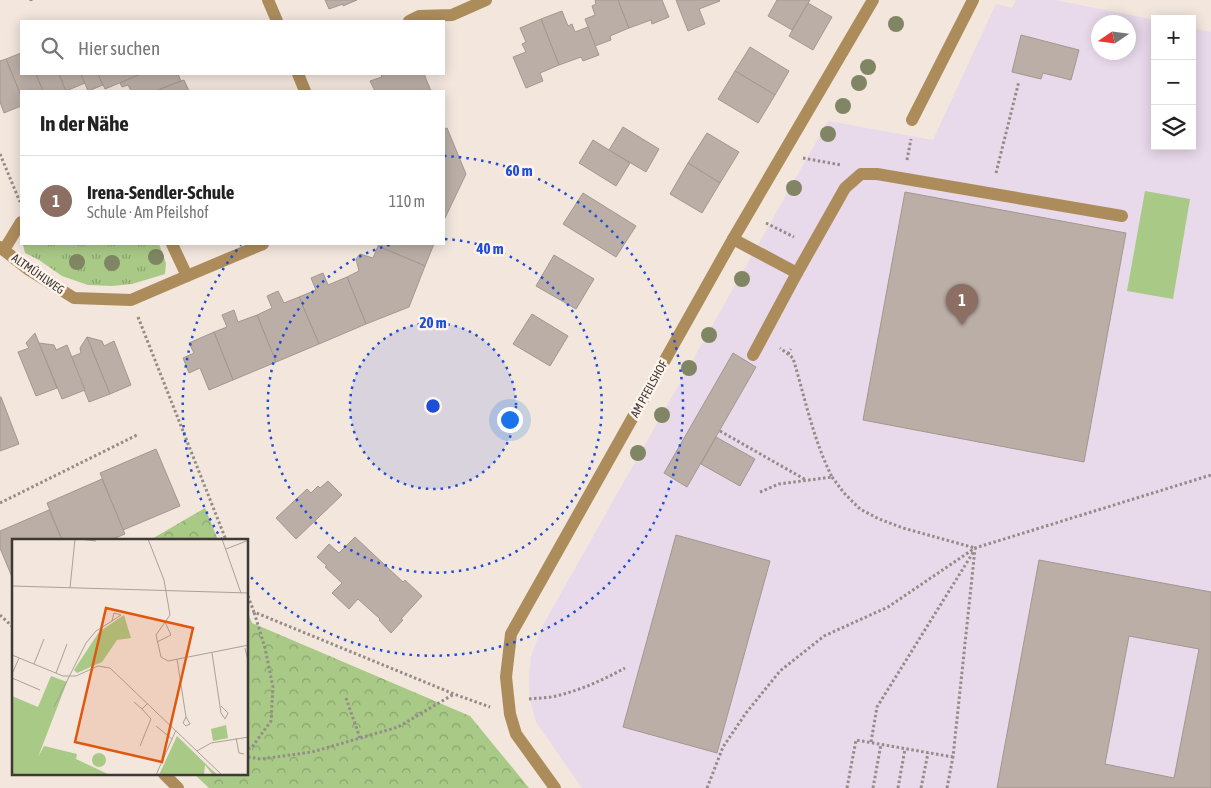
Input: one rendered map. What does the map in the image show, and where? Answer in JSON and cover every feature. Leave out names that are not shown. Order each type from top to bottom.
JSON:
[{"type":"street","points":[[268,0],[276,20]]},
{"type":"street","points":[[410,20],[419,16],[452,15],[486,0]]},
{"type":"street","name":"AM PFEILSHOF","points":[[555,788],[516,734],[509,708],[506,677],[511,634],[748,213],[873,0]]},
{"type":"street","points":[[912,120],[972,0]]},
{"type":"street","points":[[298,75],[305,90]]},
{"type":"street","points":[[753,355],[845,188],[862,174],[903,178],[1122,216]]},
{"type":"street","name":"ALTMÜHLWEG","points":[[20,223],[2,248],[29,270],[74,298],[131,300],[261,245]]},
{"type":"street","points":[[733,240],[797,273]]},
{"type":"street","points":[[172,245],[187,276]]},
{"type":"street","points":[[166,776],[178,788]]},
{"type":"path","points":[[991,194],[1019,81]]},
{"type":"path","points":[[903,178],[912,136],[912,120]]},
{"type":"path","points":[[0,154],[20,204]]},
{"type":"path","points":[[782,154],[840,165],[862,174]]},
{"type":"path","points":[[748,213],[812,246]]},
{"type":"path","points":[[131,300],[226,539]]},
{"type":"path","points":[[762,338],[793,358],[814,434],[824,461],[832,477],[844,493],[860,509],[903,528],[976,548]]},
{"type":"path","points":[[788,354],[791,349]]},
{"type":"path","points":[[720,431],[806,480]]},
{"type":"path","points":[[0,503],[137,435]]},
{"type":"path","points":[[707,788],[723,747],[746,713],[780,671],[824,636],[888,607],[976,548],[1211,476]]},
{"type":"path","points":[[760,492],[780,484],[832,477]]},
{"type":"path","points":[[871,742],[877,707],[976,548]]},
{"type":"path","points":[[947,788],[953,757],[976,548]]},
{"type":"path","points":[[249,599],[266,648],[273,687],[271,721],[249,748]]},
{"type":"path","points":[[254,612],[454,694],[509,708],[578,689],[603,680],[625,668]]},
{"type":"path","points":[[0,615],[12,626]]},
{"type":"path","points":[[249,757],[261,759],[312,752],[398,728],[454,694]]},
{"type":"path","points":[[346,698],[360,738]]},
{"type":"path","points":[[847,788],[856,740],[953,757]]},
{"type":"path","points":[[872,788],[880,744]]},
{"type":"path","points":[[898,788],[906,749]]},
{"type":"path","points":[[922,788],[928,753]]},
{"type":"shaded area","points":[[1016,0],[1055,0],[1130,15],[1091,15],[1091,60],[1136,60],[1136,16],[1151,19],[1151,150],[1196,150],[1196,29],[1211,32],[1211,788],[582,788],[536,722],[530,699],[529,677],[531,656],[543,625],[828,121],[933,140],[996,4],[1012,8]]},
{"type":"green space","points":[[1145,191],[1190,199],[1173,299],[1127,291]]},
{"type":"green space","points":[[23,245],[159,245],[166,263],[165,274],[132,284],[112,286],[88,285],[62,276],[25,253]]},
{"type":"green space","points":[[205,508],[218,539],[152,539]]},
{"type":"green space","points":[[249,616],[252,623],[470,716],[529,788],[209,788],[196,776],[249,776]]},
{"type":"building","points":[[325,0],[357,0],[329,9]]},
{"type":"building","points":[[595,0],[618,0],[629,28],[610,36],[611,40],[595,46],[585,19],[595,15],[592,6],[596,4]]},
{"type":"building","points":[[618,0],[662,0],[669,17],[652,24],[651,20],[629,28]]},
{"type":"building","points":[[676,0],[720,1],[699,9],[705,24],[688,31]]},
{"type":"building","points":[[777,0],[810,0],[792,30],[768,16]]},
{"type":"building","points":[[808,3],[832,17],[813,50],[789,36]]},
{"type":"building","points":[[562,11],[568,26],[572,24],[575,32],[588,27],[599,55],[583,61],[581,57],[559,65],[541,19]]},
{"type":"building","points":[[541,19],[559,65],[540,73],[543,81],[526,88],[513,57],[526,52],[522,44],[526,42],[520,28]]},
{"type":"building","points":[[1021,35],[1079,50],[1071,80],[1043,73],[1041,79],[1012,72]]},
{"type":"building","points":[[750,47],[789,71],[775,95],[735,71]]},
{"type":"building","points":[[20,53],[20,75],[36,75],[43,90],[20,90],[20,94],[6,59]]},
{"type":"building","points":[[6,59],[20,94],[20,106],[4,113],[0,102],[0,61]]},
{"type":"building","points":[[735,71],[775,95],[758,123],[718,99]]},
{"type":"building","points":[[36,75],[59,75],[66,90],[43,90]]},
{"type":"building","points":[[59,75],[81,75],[85,83],[66,90]]},
{"type":"building","points":[[81,75],[98,75],[103,85],[88,90]]},
{"type":"building","points":[[98,75],[139,75],[105,89]]},
{"type":"building","points":[[139,75],[178,75],[181,81],[158,90],[130,90],[128,85],[122,87],[120,83]]},
{"type":"building","points":[[381,75],[424,75],[431,90],[374,90],[370,81],[382,77]]},
{"type":"building","points":[[184,80],[189,90],[158,90]]},
{"type":"building","points":[[623,127],[659,149],[646,172],[609,150]]},
{"type":"building","points":[[447,128],[466,174],[445,218],[445,129]]},
{"type":"building","points":[[707,133],[739,152],[720,183],[688,163]]},
{"type":"building","points":[[593,140],[630,163],[616,186],[579,163]]},
{"type":"building","points":[[688,163],[720,183],[702,213],[670,194]]},
{"type":"building","points":[[905,192],[1126,233],[1084,462],[863,420]]},
{"type":"building","points":[[583,193],[636,226],[616,257],[563,224]]},
{"type":"building","points":[[378,245],[434,245],[425,266]]},
{"type":"building","points":[[378,246],[425,266],[409,307],[366,324],[347,277],[359,271],[356,259],[360,254],[373,258]]},
{"type":"building","points":[[554,255],[594,279],[576,309],[536,286]]},
{"type":"building","points":[[323,273],[328,285],[347,277],[366,324],[319,344],[299,297],[316,290],[311,278]]},
{"type":"building","points":[[278,291],[284,303],[299,297],[319,344],[276,362],[257,315],[272,308],[267,296]]},
{"type":"building","points":[[234,310],[238,322],[257,315],[276,362],[233,380],[214,332],[227,327],[222,315]]},
{"type":"building","points":[[532,314],[568,336],[550,366],[513,344]]},
{"type":"building","points":[[214,332],[233,380],[209,390],[200,368],[189,373],[183,358],[194,353],[189,343]]},
{"type":"building","points":[[35,333],[57,388],[36,396],[18,352],[29,348],[26,343]]},
{"type":"building","points":[[87,337],[110,394],[89,402],[71,357],[81,353],[80,348]]},
{"type":"building","points":[[87,337],[102,341],[104,346],[114,341],[131,385],[110,394]]},
{"type":"building","points":[[39,343],[54,345],[56,350],[67,345],[85,390],[62,399]]},
{"type":"building","points":[[733,353],[756,367],[687,487],[664,473]]},
{"type":"building","points":[[0,397],[19,444],[0,451]]},
{"type":"building","points":[[716,437],[755,459],[740,486],[701,464]]},
{"type":"building","points":[[156,449],[180,506],[123,530],[100,473]]},
{"type":"building","points":[[102,479],[125,534],[112,539],[62,539],[47,503]]},
{"type":"building","points":[[328,481],[342,495],[296,539],[276,518],[307,489],[311,493],[318,486],[320,488]]},
{"type":"building","points":[[49,510],[62,539],[12,539],[12,577],[0,548],[0,531]]},
{"type":"building","points":[[676,535],[770,561],[717,753],[623,727]]},
{"type":"building","points":[[355,537],[403,582],[405,580],[422,596],[391,633],[380,619],[358,599],[349,609],[332,593],[342,583],[317,557],[329,544],[339,553]]},
{"type":"building","points":[[1039,560],[1211,592],[1211,788],[997,788]],"holes":[[[1129,636],[1199,649],[1174,778],[1105,764]]]},
{"type":"place","name":"Irena-Sendler-Schule","points":[[962,325]]}]
